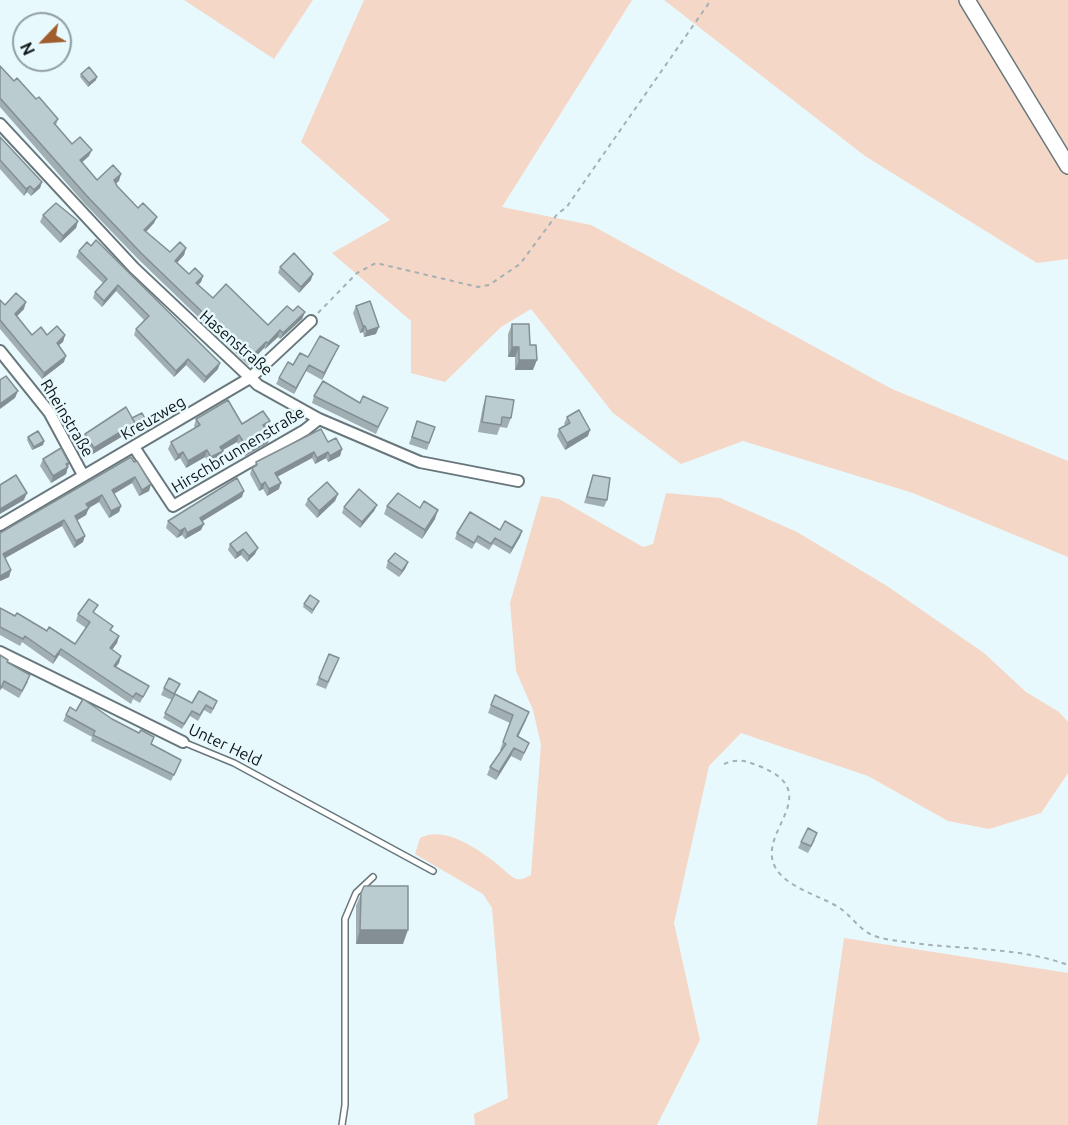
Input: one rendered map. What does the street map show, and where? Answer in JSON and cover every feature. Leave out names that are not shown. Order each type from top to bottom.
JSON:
[{"type":"main road","points":[[967,0],[1068,166]]},
{"type":"street","name":"Hasenstraße","points":[[0,124],[134,268],[250,378],[319,419],[428,464],[518,481]]},
{"type":"street","name":"Kreuzweg","points":[[0,525],[250,378],[311,321]]},
{"type":"street","name":"Rheinstraße","points":[[1,354],[43,402],[83,476]]},
{"type":"street","name":"Hirschbrunnenstraße","points":[[134,447],[173,506],[274,448],[319,419]]},
{"type":"street","name":"Unter Held","points":[[0,652],[183,742]]},
{"type":"lane","name":"Unter Held","points":[[183,742],[234,763],[433,871]]},
{"type":"lane","points":[[342,1125],[345,1105],[345,919],[356,893],[373,877]]},
{"type":"path","points":[[311,321],[357,273],[376,263],[478,287],[501,279],[520,264],[558,213],[566,208],[711,0]]},
{"type":"path","points":[[724,764],[737,759],[747,761],[774,772],[786,782],[790,798],[772,846],[775,866],[794,886],[838,907],[871,934],[962,949],[1002,950],[1068,965]]},
{"type":"shaded area","points":[[184,0],[313,0],[274,59]]},
{"type":"shaded area","points":[[364,0],[632,0],[502,207],[591,225],[892,389],[1068,461],[1068,557],[913,493],[743,441],[681,464],[613,413],[531,309],[501,327],[445,382],[411,373],[411,321],[332,253],[390,220],[301,142]]},
{"type":"shaded area","points":[[664,0],[1068,0],[1068,259],[1037,263],[865,156]]},
{"type":"shaded area","points":[[666,493],[720,498],[797,532],[887,586],[984,653],[1026,692],[1059,712],[1068,722],[1068,773],[1041,813],[989,829],[948,821],[868,776],[741,733],[709,766],[674,923],[700,1040],[657,1125],[475,1125],[474,1114],[508,1098],[492,908],[483,894],[415,854],[420,838],[438,834],[458,839],[476,849],[516,879],[531,875],[541,745],[533,710],[516,671],[510,603],[541,496],[559,499],[643,547],[653,544]]},
{"type":"shaded area","points":[[844,938],[1068,973],[1068,1125],[817,1125]]},
{"type":"building","points":[[0,66],[14,81],[17,78],[36,99],[39,97],[58,119],[54,123],[72,144],[80,137],[92,150],[80,160],[97,180],[113,165],[121,174],[114,180],[117,186],[138,208],[143,203],[157,217],[144,230],[170,252],[180,242],[186,248],[175,261],[189,274],[195,268],[203,276],[196,283],[213,298],[226,284],[268,325],[287,306],[293,311],[298,306],[305,312],[283,333],[280,330],[250,358],[141,253],[0,98]]},
{"type":"building","points":[[89,67],[97,77],[89,83],[81,74]]},
{"type":"building","points":[[0,137],[42,182],[34,190],[30,186],[26,189],[0,160]]},
{"type":"building","points":[[56,203],[78,221],[63,236],[43,215]]},
{"type":"building","points":[[96,240],[220,363],[206,377],[188,359],[176,371],[136,329],[149,316],[118,285],[104,301],[95,292],[107,279],[79,251],[87,242],[91,246]]},
{"type":"building","points":[[294,253],[313,274],[301,287],[280,267]]},
{"type":"building","points":[[16,293],[26,302],[15,314],[32,335],[41,327],[47,335],[57,326],[65,335],[57,343],[66,356],[44,373],[0,320],[0,300],[5,305]]},
{"type":"building","points":[[370,301],[379,327],[367,331],[356,306]]},
{"type":"building","points":[[512,324],[529,324],[530,345],[536,345],[537,360],[519,360],[519,347],[512,347]]},
{"type":"building","points":[[320,336],[339,346],[324,373],[309,365],[296,388],[279,378],[288,362],[293,365],[300,353],[308,357]]},
{"type":"building","points":[[6,376],[18,391],[0,404],[0,380]]},
{"type":"building","points":[[323,381],[360,403],[363,396],[388,408],[378,427],[314,396]]},
{"type":"building","points":[[486,396],[514,400],[511,418],[502,417],[501,425],[482,422]]},
{"type":"building","points":[[228,400],[242,424],[263,411],[270,421],[263,425],[270,436],[248,449],[239,435],[220,447],[223,451],[211,457],[207,450],[188,461],[183,452],[178,455],[171,442],[200,425],[196,419]]},
{"type":"building","points":[[126,407],[135,423],[94,448],[85,434]]},
{"type":"building","points":[[579,410],[590,430],[567,443],[559,429],[570,423],[567,417]]},
{"type":"building","points":[[142,413],[148,424],[139,429],[132,418]]},
{"type":"building","points":[[417,421],[435,427],[429,443],[412,437]]},
{"type":"building","points":[[321,429],[328,442],[336,438],[342,449],[330,456],[328,452],[317,458],[314,452],[275,473],[281,483],[269,489],[265,482],[261,485],[252,468],[257,465],[256,462]]},
{"type":"building","points":[[38,431],[44,441],[34,447],[28,437]]},
{"type":"building","points":[[61,448],[69,463],[66,464],[68,467],[53,476],[43,459]]},
{"type":"building","points":[[131,457],[134,462],[137,461],[151,484],[142,490],[135,477],[112,490],[121,506],[111,511],[102,495],[86,504],[89,508],[75,516],[85,536],[76,541],[64,520],[3,554],[11,570],[0,576],[0,533]]},
{"type":"building","points":[[16,475],[27,493],[0,509],[0,485]]},
{"type":"building","points":[[593,475],[610,478],[607,500],[587,497]]},
{"type":"building","points":[[237,478],[244,491],[200,518],[204,524],[187,533],[185,528],[180,531],[168,521]]},
{"type":"building","points":[[327,482],[338,494],[319,511],[308,499]]},
{"type":"building","points":[[359,489],[377,505],[362,522],[344,507]]},
{"type":"building","points":[[398,493],[420,508],[424,501],[438,510],[425,530],[387,506]]},
{"type":"building","points":[[470,512],[500,530],[505,521],[522,531],[512,548],[495,538],[491,544],[478,536],[474,543],[457,533]]},
{"type":"building","points":[[246,532],[258,548],[249,556],[243,549],[237,553],[230,544]]},
{"type":"building","points":[[395,553],[408,562],[402,571],[388,561]]},
{"type":"building","points":[[310,595],[319,601],[313,610],[304,604]]},
{"type":"building","points":[[89,599],[98,605],[93,612],[113,626],[110,630],[119,636],[110,648],[121,656],[114,666],[149,686],[143,697],[136,693],[133,697],[61,649],[55,657],[25,636],[23,639],[0,627],[0,608],[15,616],[17,613],[47,631],[49,627],[75,644],[90,622],[78,614]]},
{"type":"building","points":[[329,654],[339,658],[328,682],[319,678]]},
{"type":"building","points":[[0,655],[8,660],[7,662],[30,675],[22,691],[4,681],[0,687]]},
{"type":"building","points":[[169,678],[180,684],[174,694],[164,688]]},
{"type":"building","points":[[199,691],[217,701],[213,709],[206,705],[200,715],[192,711],[184,724],[165,713],[175,694],[192,703]]},
{"type":"building","points":[[495,695],[529,712],[517,736],[529,743],[524,753],[514,748],[499,772],[490,767],[506,744],[503,742],[513,715],[491,705]]},
{"type":"building","points":[[83,699],[112,719],[139,733],[141,730],[154,737],[151,744],[181,760],[174,775],[93,735],[95,731],[66,715],[70,707],[76,711]]},
{"type":"building","points":[[808,828],[817,833],[811,846],[801,842]]},
{"type":"building","points":[[364,886],[408,886],[408,930],[360,930],[361,893]]}]
